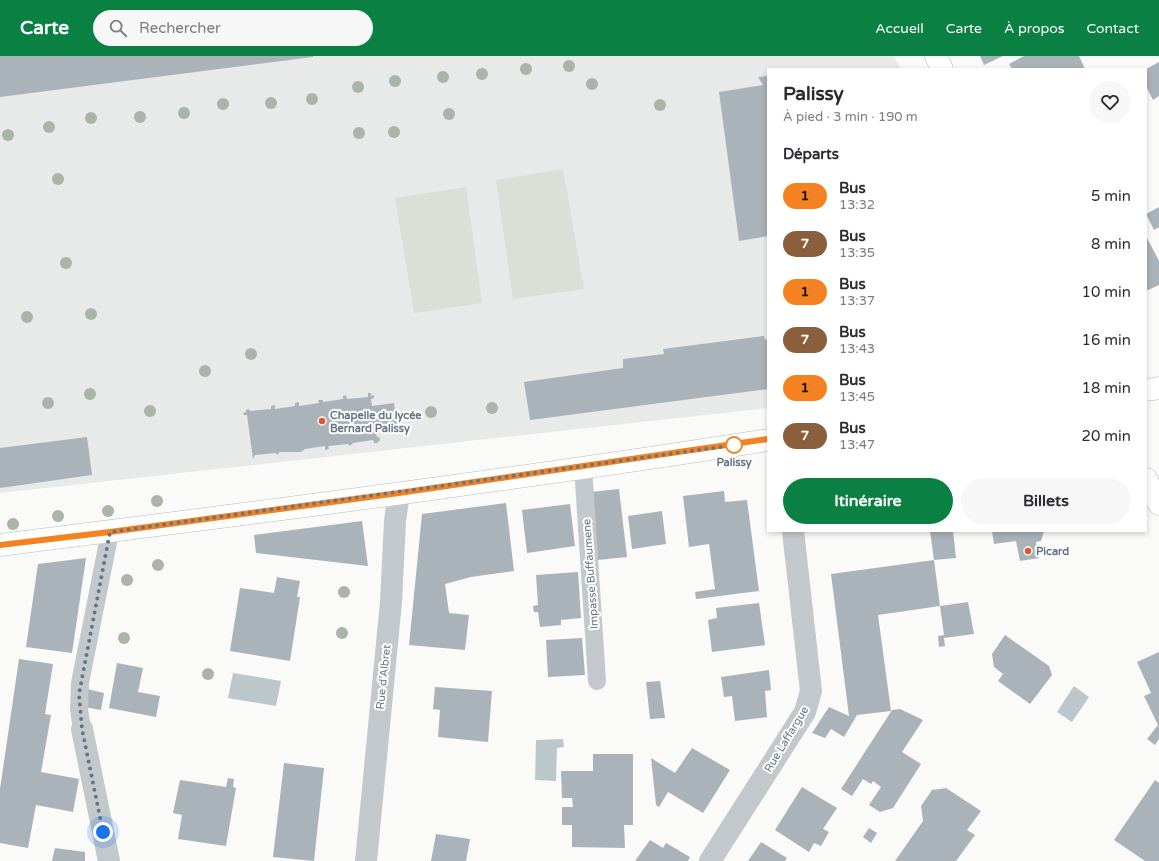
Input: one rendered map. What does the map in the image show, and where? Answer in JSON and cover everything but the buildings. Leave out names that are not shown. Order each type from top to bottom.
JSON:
[{"type":"street","points":[[936,56],[942,68]]},
{"type":"street","points":[[1147,390],[1159,388]]},
{"type":"street","points":[[0,545],[110,532],[399,493],[767,440]]},
{"type":"street","points":[[1147,481],[1159,504]]},
{"type":"street","name":"Rue d’Albret","points":[[366,861],[391,602],[395,521],[399,493]]},
{"type":"street","name":"Rue Laffargue","points":[[710,861],[805,712],[811,691],[793,532]]},
{"type":"street","points":[[82,729],[109,861]]},
{"type":"lane","name":"Impasse Buffaumene","points":[[583,466],[597,681]]},
{"type":"lane","points":[[82,729],[79,709],[80,683],[110,532]]},
{"type":"shaded area","points":[[0,56],[894,56],[900,68],[767,68],[767,408],[0,493]]},
{"type":"shaded area","points":[[563,169],[584,289],[513,299],[496,180]]},
{"type":"shaded area","points":[[466,187],[482,303],[414,313],[395,198]]},
{"type":"shaded area","points":[[233,673],[281,681],[276,706],[228,698]]},
{"type":"shaded area","points":[[1074,686],[1089,697],[1072,722],[1057,712]]},
{"type":"shaded area","points":[[563,739],[564,747],[557,748],[556,781],[535,780],[536,740]]},
{"type":"bus line","name":"1","points":[[0,545],[110,532],[399,493],[767,439]]},
{"type":"place","name":"Chapelle du lycée Bernard Palissy","points":[[322,421]]},
{"type":"place","name":"Palissy","points":[[734,445]]},
{"type":"place","name":"Picard","points":[[1028,551]]},
{"type":"route","points":[[103,832],[82,729],[79,709],[79,694],[110,532],[399,493],[734,445]]}]
